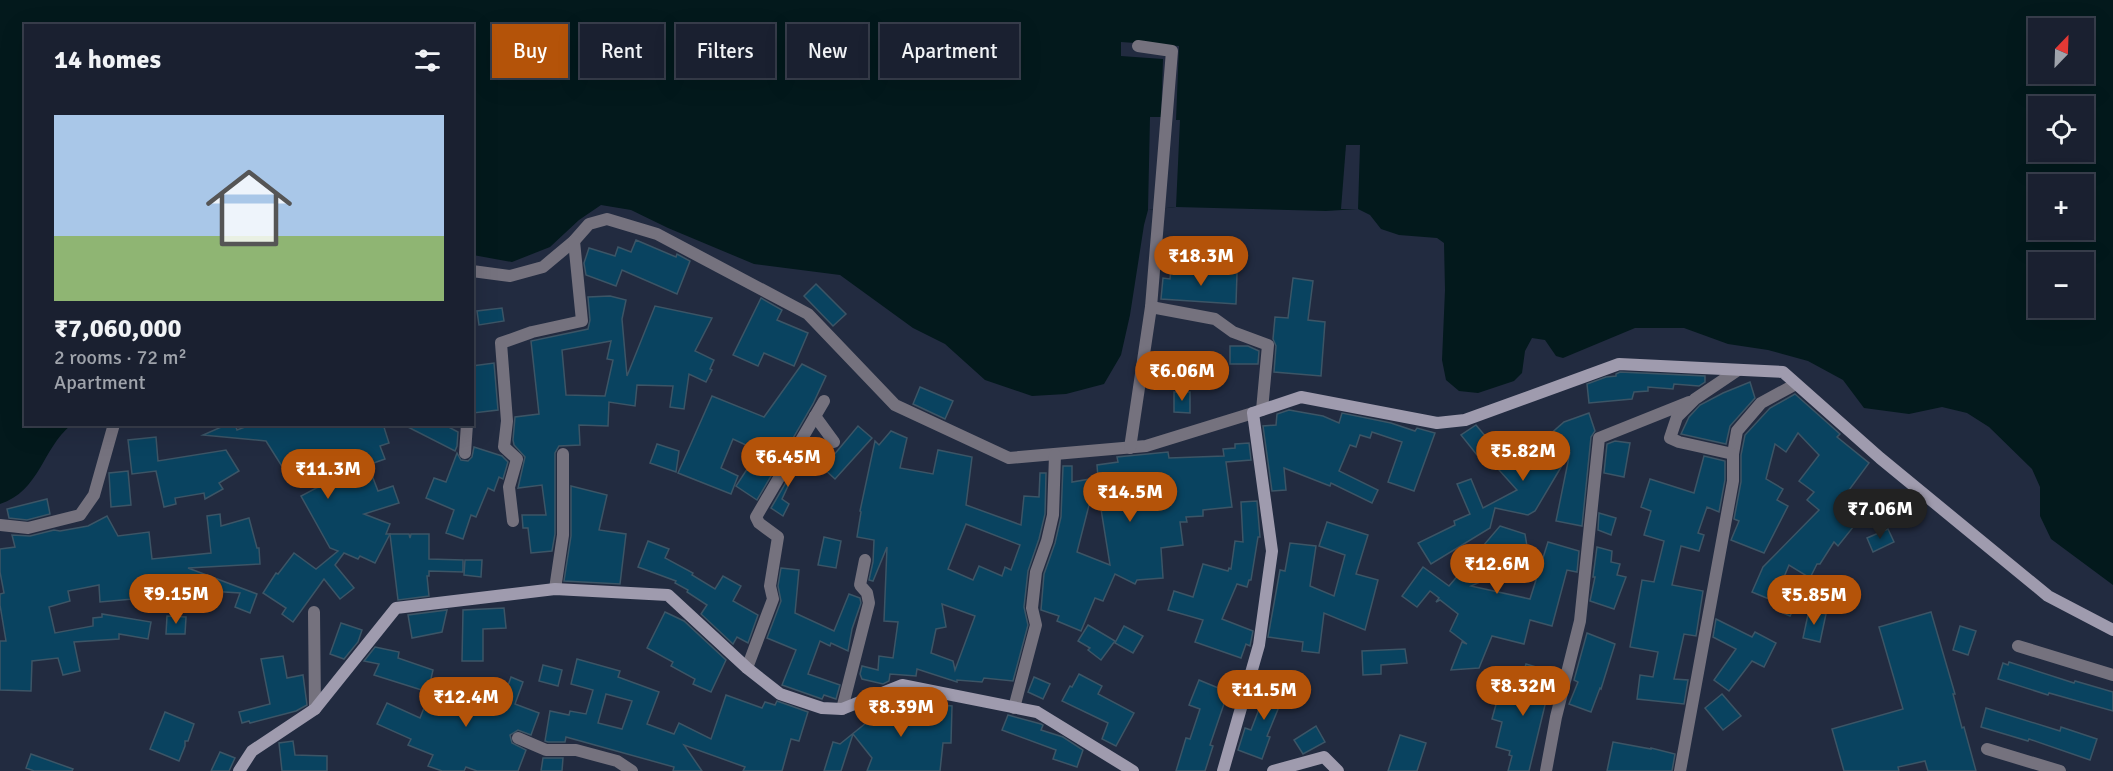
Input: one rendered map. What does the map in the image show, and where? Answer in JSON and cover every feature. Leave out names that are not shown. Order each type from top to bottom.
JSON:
[{"type":"street","points":[[1130,448],[1151,307],[1172,51],[1138,46]]},
{"type":"street","points":[[474,271],[510,276],[543,267],[574,241],[589,224],[607,219],[657,234],[808,314],[895,405],[1009,458],[1146,446],[1301,397],[1437,423],[1465,420],[1619,364],[1783,372],[1880,458],[2048,596],[2113,630]]},
{"type":"street","points":[[513,521],[509,487],[518,459],[504,447],[507,421],[501,343],[532,332],[582,321],[574,241]]},
{"type":"street","points":[[1151,307],[1215,319],[1233,332],[1268,345],[1257,411],[1272,551],[1259,645],[1223,771]]},
{"type":"street","points":[[1733,454],[1670,438],[1677,417],[1695,399],[1738,370]]},
{"type":"street","points":[[1680,771],[1732,481],[1737,431],[1761,403],[1796,384]]},
{"type":"street","points":[[1546,771],[1556,717],[1580,621],[1599,438],[1695,399]]},
{"type":"street","points":[[747,668],[772,599],[770,586],[778,537],[759,524],[756,517],[824,401]]},
{"type":"street","points":[[815,416],[834,442]]},
{"type":"street","points":[[0,525],[28,528],[80,515],[94,495],[113,426]]},
{"type":"street","points":[[465,453],[467,426]]},
{"type":"street","points":[[555,589],[562,535],[563,454]]},
{"type":"street","points":[[1014,708],[1036,625],[1032,608],[1036,572],[1053,515],[1055,454]]},
{"type":"street","points":[[842,709],[869,603],[867,594],[860,585],[865,560]]},
{"type":"street","points":[[239,771],[252,751],[315,708],[396,608],[555,589],[668,595],[747,668],[780,694],[822,708],[842,709],[902,685],[1037,712],[1133,771]]},
{"type":"street","points":[[314,612],[315,708]]},
{"type":"street","points":[[2018,646],[2113,675]]},
{"type":"street","points":[[518,738],[546,750],[576,750],[617,761],[632,771]]},
{"type":"street","points":[[1987,749],[2060,771]]},
{"type":"street","points":[[1273,771],[1324,757],[1338,771]]},
{"type":"shaded area","points":[[0,0],[2113,0],[2113,585],[2051,539],[2040,516],[2040,487],[2032,469],[1989,427],[1967,413],[1942,407],[1909,414],[1864,408],[1843,380],[1808,361],[1768,350],[1728,344],[1684,328],[1635,328],[1563,358],[1556,356],[1545,340],[1532,338],[1525,351],[1522,373],[1514,381],[1478,393],[1459,391],[1446,380],[1442,360],[1445,290],[1444,243],[1437,238],[1399,235],[1381,229],[1370,215],[1358,209],[1326,211],[1176,207],[1148,210],[1121,355],[1104,384],[1066,394],[1032,396],[985,380],[945,344],[913,328],[840,275],[754,264],[631,210],[601,205],[579,220],[550,247],[512,262],[474,255],[474,24],[24,24],[24,426],[70,426],[53,446],[24,490],[0,504]]},
{"type":"pier","points":[[1121,42],[1179,46],[1176,120],[1180,120],[1176,207],[1148,210],[1150,117],[1161,117],[1163,59],[1121,56]]},
{"type":"pier","points":[[1346,145],[1360,145],[1358,209],[1341,209]]},
{"type":"building","points":[[636,240],[676,257],[677,254],[690,261],[677,294],[622,270],[616,286],[586,275],[584,263],[589,248],[615,256],[618,247],[631,252]]},
{"type":"building","points":[[1171,269],[1237,273],[1236,304],[1161,299],[1163,278],[1170,279]]},
{"type":"building","points":[[1293,278],[1313,281],[1308,320],[1325,322],[1321,376],[1274,372],[1275,317],[1288,318]]},
{"type":"building","points":[[816,284],[846,314],[833,326],[804,296]]},
{"type":"building","points":[[610,296],[626,300],[622,319],[627,376],[655,306],[712,318],[695,351],[714,360],[710,369],[712,370],[706,382],[689,374],[684,409],[670,407],[673,386],[637,385],[635,406],[609,402],[608,426],[579,425],[580,445],[559,446],[555,453],[555,534],[552,551],[531,553],[528,528],[523,528],[522,515],[546,515],[542,485],[518,488],[525,457],[514,445],[513,440],[515,417],[539,414],[531,341],[588,329],[590,320],[588,297]],"holes":[[[611,341],[607,359],[613,360],[605,396],[566,395],[562,350]]]},
{"type":"building","points":[[761,298],[782,310],[777,320],[808,333],[794,366],[764,353],[758,366],[733,355]]},
{"type":"building","points":[[502,308],[504,321],[479,325],[477,311]]},
{"type":"building","points":[[1230,346],[1248,346],[1259,351],[1258,364],[1230,364]]},
{"type":"building","points":[[494,363],[498,410],[474,413],[474,366]]},
{"type":"building","points":[[802,364],[826,376],[813,404],[757,500],[736,486],[759,451],[733,439],[721,468],[738,476],[731,494],[678,473],[712,396],[764,417]]},
{"type":"building","points":[[1620,372],[1705,376],[1705,382],[1699,386],[1674,384],[1673,389],[1648,387],[1648,391],[1634,392],[1632,399],[1589,403],[1587,384],[1616,376]]},
{"type":"building","points":[[1750,382],[1755,398],[1730,426],[1726,444],[1681,434],[1689,417],[1700,405]]},
{"type":"building","points":[[920,387],[953,401],[945,419],[913,404]]},
{"type":"building","points":[[1174,392],[1190,392],[1190,413],[1174,412]]},
{"type":"building","points":[[1795,394],[1840,434],[1837,437],[1869,463],[1849,490],[1870,506],[1838,546],[1834,542],[1820,564],[1817,564],[1810,578],[1789,565],[1774,601],[1752,592],[1763,567],[1819,510],[1807,500],[1814,492],[1799,481],[1819,455],[1798,433],[1786,452],[1775,444],[1766,479],[1783,489],[1777,500],[1788,506],[1764,553],[1731,540],[1739,521],[1734,519],[1741,482],[1741,455],[1745,435],[1770,408]]},
{"type":"building","points":[[1289,410],[1323,416],[1339,423],[1342,413],[1391,423],[1415,431],[1417,428],[1435,433],[1414,491],[1388,482],[1402,442],[1372,432],[1370,438],[1360,435],[1356,447],[1350,445],[1339,471],[1378,490],[1372,503],[1331,483],[1330,486],[1284,468],[1286,490],[1272,491],[1263,426],[1276,425],[1277,414]]},
{"type":"building","points":[[1589,413],[1595,431],[1591,437],[1582,526],[1556,521],[1570,452],[1535,511],[1528,515],[1495,508],[1490,528],[1431,564],[1418,543],[1455,525],[1454,521],[1470,514],[1457,484],[1471,479],[1483,508],[1517,490],[1482,451],[1477,455],[1461,435],[1476,425],[1501,455],[1520,438],[1531,451],[1564,422]]},
{"type":"building","points":[[223,426],[236,426],[237,430],[248,426],[384,426],[389,443],[380,446],[385,459],[368,465],[378,491],[393,486],[399,503],[364,514],[390,524],[386,534],[390,534],[375,563],[360,556],[358,559],[344,553],[335,565],[354,588],[340,599],[324,579],[293,622],[282,614],[286,608],[263,593],[276,573],[278,574],[294,553],[316,569],[338,551],[330,548],[301,496],[322,485],[318,472],[305,455],[283,468],[266,441],[203,435]]},
{"type":"building","points":[[406,426],[447,426],[458,432],[455,451]]},
{"type":"building","points":[[858,426],[872,438],[835,479],[823,468]]},
{"type":"building","points":[[891,431],[907,438],[900,468],[933,474],[938,450],[972,457],[966,505],[1021,525],[1024,496],[1039,497],[1040,473],[1046,473],[1045,514],[1028,571],[1024,607],[1028,625],[1013,681],[984,678],[982,682],[957,680],[957,682],[917,669],[916,676],[890,674],[889,681],[883,684],[862,679],[860,674],[862,666],[878,670],[879,656],[893,658],[898,622],[884,621],[887,547],[873,581],[869,580],[874,540],[857,537],[860,511],[875,441],[879,445]],"holes":[[[966,524],[1020,545],[1011,570],[1005,567],[1002,576],[979,566],[973,580],[948,569]],[[942,604],[975,616],[955,670],[953,661],[931,653],[936,629],[946,627]]]},
{"type":"building","points":[[156,437],[158,461],[226,450],[239,471],[219,483],[223,489],[205,499],[204,493],[175,498],[176,504],[164,507],[156,471],[132,474],[128,440]]},
{"type":"building","points":[[1615,441],[1630,443],[1624,477],[1604,473],[1607,444]]},
{"type":"building","points":[[1249,443],[1251,460],[1226,462],[1232,507],[1203,510],[1203,516],[1186,517],[1187,522],[1180,522],[1183,545],[1161,548],[1163,578],[1137,580],[1135,584],[1115,574],[1103,601],[1095,598],[1081,631],[1057,621],[1059,616],[1041,610],[1044,574],[1061,517],[1063,466],[1072,466],[1072,482],[1096,478],[1098,478],[1097,465],[1118,462],[1117,457],[1168,452],[1169,458],[1224,456],[1223,449],[1235,448],[1235,444]],"holes":[[[1096,478],[1110,565],[1077,552]]]},
{"type":"building","points":[[657,444],[679,451],[676,472],[650,463]]},
{"type":"building","points":[[474,447],[502,456],[508,462],[503,479],[499,477],[494,491],[488,488],[476,517],[471,515],[463,539],[446,533],[454,510],[426,498],[434,478],[446,482],[457,453],[461,460],[468,461],[472,457]]},
{"type":"building","points":[[803,453],[809,456],[802,471],[796,469],[782,499],[789,504],[783,516],[771,508]]},
{"type":"building","points":[[1704,456],[1725,461],[1725,480],[1719,512],[1707,507],[1698,533],[1704,535],[1699,551],[1681,546],[1672,585],[1703,591],[1696,636],[1684,634],[1674,679],[1688,680],[1684,704],[1637,699],[1640,675],[1653,677],[1658,652],[1630,647],[1642,580],[1654,582],[1664,541],[1644,535],[1651,511],[1641,507],[1650,479],[1694,493]]},
{"type":"building","points":[[128,471],[131,505],[111,507],[109,473]]},
{"type":"building","points":[[571,486],[607,495],[599,530],[626,534],[620,584],[564,581],[571,536]]},
{"type":"building","points":[[47,499],[50,514],[27,520],[9,518],[7,509]]},
{"type":"building","points":[[1257,501],[1260,537],[1258,537],[1251,580],[1247,587],[1237,584],[1222,619],[1253,631],[1250,646],[1246,644],[1241,658],[1195,642],[1203,620],[1168,610],[1174,591],[1193,597],[1203,564],[1228,571],[1229,568],[1231,569],[1235,541],[1243,542],[1241,502]]},
{"type":"building","points":[[1599,513],[1616,518],[1611,535],[1598,530]]},
{"type":"building","points":[[220,514],[221,526],[249,518],[257,548],[259,548],[260,564],[188,568],[257,594],[250,613],[235,607],[240,593],[209,591],[210,582],[154,588],[155,597],[100,602],[99,585],[68,591],[70,601],[49,607],[55,633],[93,626],[93,618],[102,617],[102,614],[151,622],[148,639],[119,634],[119,639],[74,642],[80,671],[63,675],[58,658],[32,661],[31,691],[0,690],[0,641],[6,641],[0,605],[0,594],[4,593],[0,572],[0,549],[15,547],[12,535],[30,536],[54,530],[88,526],[107,516],[118,536],[149,532],[152,559],[211,553],[207,516]]},
{"type":"building","points":[[1327,522],[1368,535],[1356,574],[1378,580],[1365,630],[1324,613],[1319,653],[1302,651],[1303,642],[1268,637],[1280,570],[1285,571],[1290,543],[1316,546],[1310,586],[1334,596],[1345,555],[1319,546]]},
{"type":"building","points":[[1500,526],[1525,534],[1530,564],[1513,567],[1471,586],[1530,599],[1548,542],[1579,551],[1577,572],[1567,570],[1552,626],[1530,620],[1524,644],[1492,636],[1479,668],[1451,670],[1462,642],[1467,644],[1450,631],[1458,614],[1440,600],[1436,602],[1439,598],[1430,591],[1417,607],[1402,596],[1423,567],[1449,586]]},
{"type":"building","points":[[1888,529],[1894,542],[1873,552],[1867,538]]},
{"type":"building","points":[[390,534],[409,534],[410,538],[411,534],[429,534],[429,559],[463,560],[463,572],[429,571],[429,576],[427,576],[429,596],[398,600]]},
{"type":"building","points":[[824,537],[841,541],[836,568],[818,565]]},
{"type":"building","points":[[648,541],[669,549],[665,558],[693,573],[692,575],[715,589],[723,576],[741,586],[733,601],[758,615],[748,643],[737,637],[733,644],[701,614],[707,605],[675,583],[676,581],[638,567]]},
{"type":"building","points":[[1597,547],[1612,551],[1611,562],[1620,564],[1617,575],[1626,577],[1614,609],[1590,601],[1595,577],[1593,577]]},
{"type":"building","points":[[465,560],[482,560],[481,577],[464,575]]},
{"type":"building","points":[[781,568],[799,570],[795,613],[834,631],[849,594],[860,598],[861,603],[852,629],[848,651],[831,643],[830,646],[820,641],[808,674],[840,685],[836,699],[824,695],[822,699],[782,685],[796,650],[767,638],[781,601],[778,586]]},
{"type":"building","points":[[1784,592],[1799,599],[1790,616],[1776,610]]},
{"type":"building","points":[[504,608],[506,628],[483,629],[483,661],[462,661],[463,610]]},
{"type":"building","points":[[447,610],[442,632],[412,638],[408,615]]},
{"type":"building","points":[[1809,610],[1826,614],[1820,642],[1803,638]]},
{"type":"building","points":[[665,612],[684,621],[726,660],[711,692],[693,684],[695,679],[671,666],[673,662],[647,648]]},
{"type":"building","points":[[1931,612],[1976,771],[1928,771],[1925,761],[1898,767],[1899,771],[1844,771],[1832,729],[1903,709],[1879,627]]},
{"type":"building","points":[[167,616],[186,617],[185,634],[166,634]]},
{"type":"building","points":[[1716,619],[1752,637],[1755,632],[1776,643],[1764,667],[1752,661],[1729,691],[1714,680],[1736,649],[1713,637]]},
{"type":"building","points":[[341,623],[362,630],[358,642],[344,659],[330,654]]},
{"type":"building","points":[[1088,625],[1115,641],[1101,660],[1088,650],[1090,648],[1078,641]]},
{"type":"building","points":[[1124,626],[1143,636],[1133,653],[1115,643]]},
{"type":"building","points":[[1960,626],[1976,631],[1968,655],[1953,650]]},
{"type":"building","points":[[1587,633],[1615,644],[1591,712],[1569,704],[1578,682],[1574,680]]},
{"type":"building","points":[[375,647],[399,652],[398,658],[433,670],[428,692],[374,675],[379,664],[364,661]]},
{"type":"building","points":[[1405,649],[1407,663],[1381,665],[1381,674],[1363,675],[1362,651]]},
{"type":"building","points":[[283,656],[287,678],[303,675],[307,705],[296,711],[242,723],[239,712],[270,704],[261,659]]},
{"type":"building","points":[[577,659],[620,671],[618,677],[659,692],[647,724],[674,734],[679,723],[711,739],[726,695],[762,708],[765,702],[775,705],[777,701],[808,712],[799,741],[791,739],[782,771],[743,771],[745,767],[684,745],[702,771],[673,771],[674,767],[566,737],[565,742],[545,741],[550,711],[569,715],[570,711],[586,714],[593,690],[571,684]],"holes":[[[606,694],[632,701],[622,729],[598,723]]]},
{"type":"building","points":[[2009,662],[2074,683],[2075,681],[2113,692],[2113,711],[2049,693],[2048,695],[1998,679],[2003,663],[2008,665]]},
{"type":"building","points":[[1526,664],[1553,672],[1529,771],[1508,771],[1512,756],[1509,755],[1510,751],[1496,747],[1502,722],[1492,719],[1500,690],[1517,695]]},
{"type":"building","points":[[543,665],[562,670],[558,686],[539,681]]},
{"type":"building","points":[[1079,674],[1102,686],[1098,694],[1134,713],[1116,746],[1102,739],[1108,723],[1062,701]]},
{"type":"building","points":[[511,677],[523,682],[515,704],[539,713],[531,735],[518,730],[510,735],[512,743],[526,750],[518,771],[477,771],[466,767],[464,771],[442,771],[428,766],[433,755],[408,745],[411,739],[377,724],[387,703],[420,718],[434,683],[481,691],[483,686],[505,694]]},
{"type":"building","points":[[1034,677],[1050,684],[1043,699],[1028,692]]},
{"type":"building","points":[[1199,680],[1228,692],[1210,745],[1213,746],[1205,771],[1176,771],[1186,738],[1190,739],[1200,709],[1189,705]]},
{"type":"building","points":[[1262,682],[1292,693],[1288,705],[1281,702],[1267,736],[1270,737],[1262,759],[1238,750],[1245,728],[1251,730],[1264,696],[1258,694]]},
{"type":"building","points":[[1722,694],[1741,716],[1723,730],[1705,708]]},
{"type":"building","points":[[887,700],[886,704],[908,701],[952,706],[951,743],[943,743],[940,771],[867,771],[872,758],[853,734],[841,771],[824,771],[833,742],[840,744],[877,714],[873,705]]},
{"type":"building","points":[[1986,708],[2060,731],[2061,727],[2097,739],[2090,760],[2029,739],[2028,741],[1981,727]]},
{"type":"building","points":[[165,712],[194,724],[188,741],[185,741],[179,761],[150,749]]},
{"type":"building","points":[[1008,715],[1041,724],[1043,725],[1041,730],[1063,737],[1083,750],[1077,767],[1053,759],[1056,750],[1002,730]]},
{"type":"building","points":[[1316,726],[1325,742],[1303,754],[1294,740]]},
{"type":"building","points":[[1400,735],[1426,743],[1417,771],[1388,771]]},
{"type":"building","points":[[293,741],[295,755],[327,756],[327,771],[282,771],[279,743]]},
{"type":"building","points":[[1613,742],[1675,754],[1672,771],[1607,771]]},
{"type":"building","points":[[220,752],[235,758],[229,771],[211,771]]},
{"type":"building","points":[[31,754],[73,769],[72,771],[34,771],[26,768]]},
{"type":"building","points":[[543,758],[563,758],[562,771],[541,771]]}]
